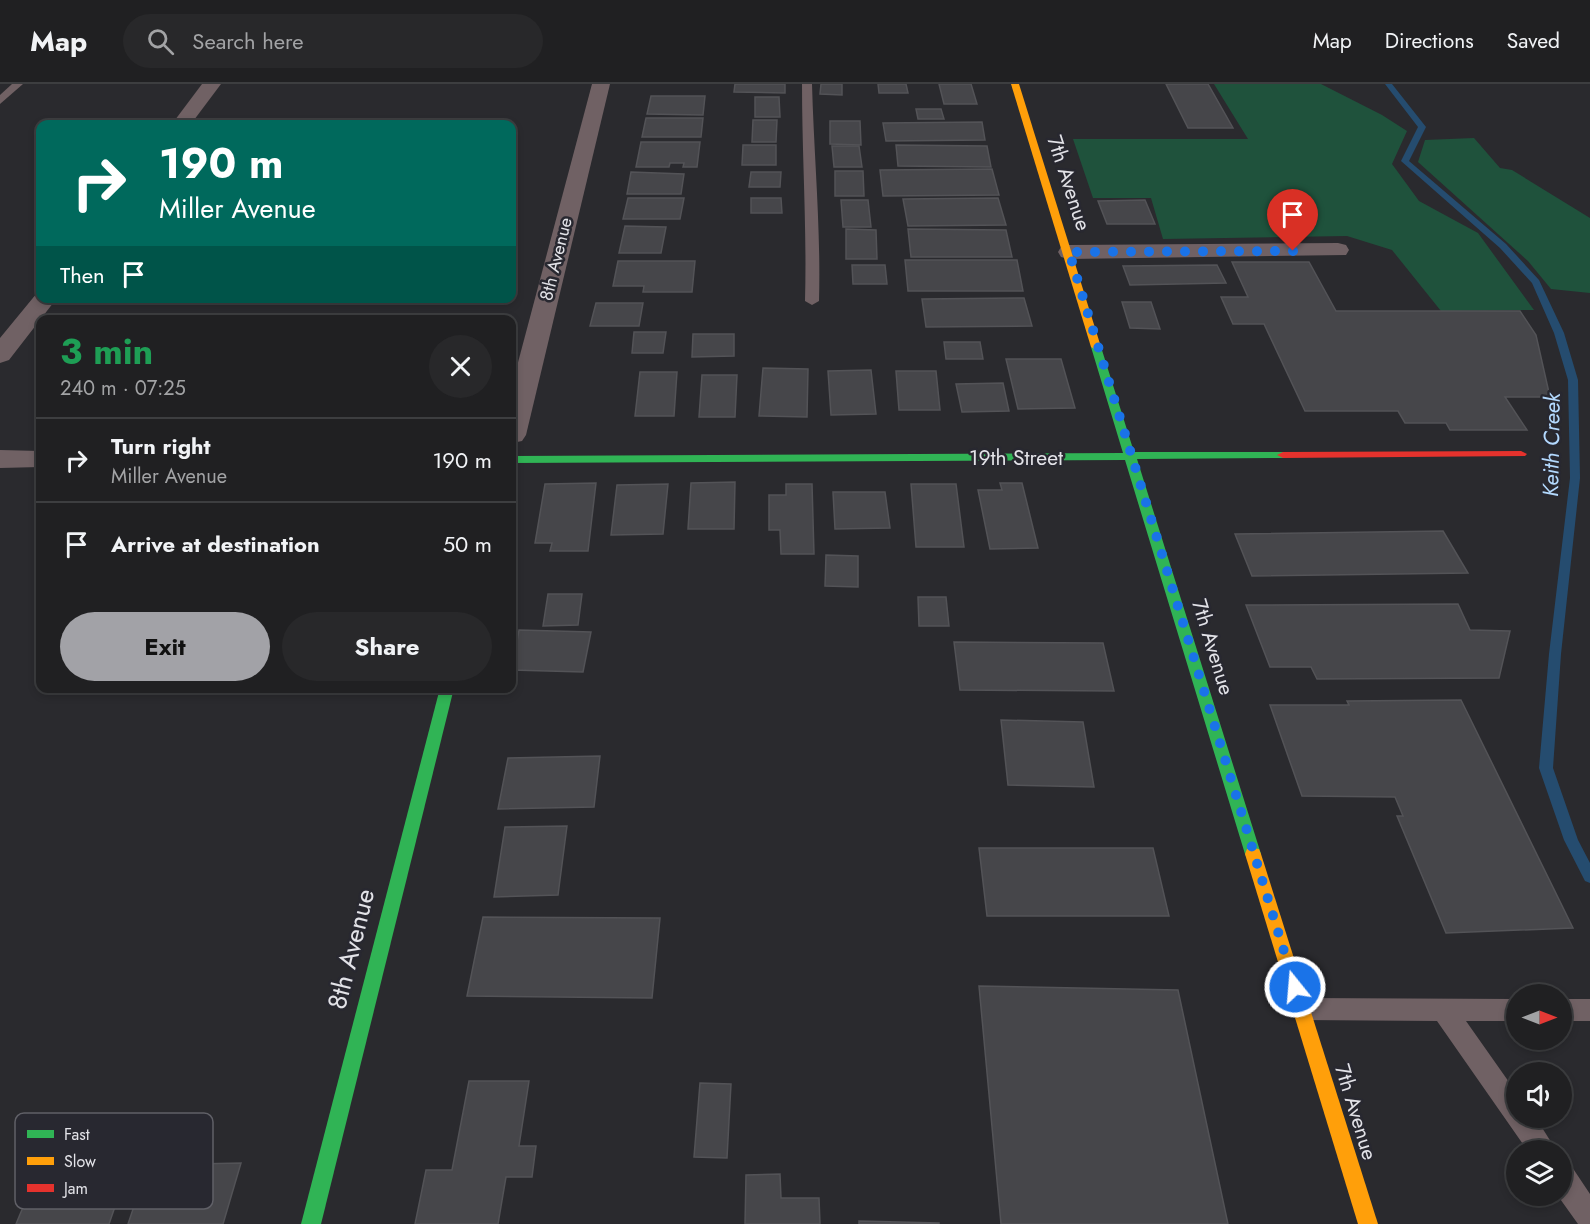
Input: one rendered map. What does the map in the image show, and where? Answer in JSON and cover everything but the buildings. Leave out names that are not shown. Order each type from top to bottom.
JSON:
[{"type":"street","points":[[184,120],[212,84]]},
{"type":"street","name":"8th Avenue","points":[[516,419],[601,84]]},
{"type":"street","name":"7th Avenue","points":[[1015,84],[1069,252],[1368,1224]]},
{"type":"street","points":[[1069,252],[1338,250]]},
{"type":"street","points":[[0,355],[41,303]]},
{"type":"street","name":"19th Street","points":[[516,460],[1521,454]]},
{"type":"street","points":[[0,459],[36,459]]},
{"type":"street","name":"8th Avenue","points":[[311,1224],[446,693]]},
{"type":"lane","points":[[0,101],[18,84]]},
{"type":"lane","points":[[807,84],[808,159],[814,231],[812,301]]},
{"type":"lane","points":[[1302,1009],[1506,1010]]},
{"type":"lane","points":[[1444,1010],[1506,1099]]},
{"type":"lane","points":[[1572,1010],[1590,1010]]},
{"type":"lane","points":[[1572,1192],[1590,1218]]},
{"type":"green space","points":[[1214,84],[1321,84],[1382,115],[1407,131],[1392,164],[1419,201],[1478,233],[1534,310],[1441,311],[1392,250],[1347,236],[1163,239],[1151,198],[1093,198],[1073,139],[1248,139]]},
{"type":"green space","points":[[1474,138],[1500,168],[1512,170],[1590,218],[1590,293],[1551,289],[1528,261],[1418,162],[1425,140]]},
{"type":"waterway","name":"Keith Creek","points":[[1388,84],[1422,127],[1405,161],[1503,246],[1536,282],[1559,333],[1573,380],[1575,478],[1555,654],[1546,768],[1571,840],[1590,877]]},
{"type":"traffic: fast","points":[[1096,347],[1253,854]]},
{"type":"traffic: fast","points":[[516,460],[1283,455]]},
{"type":"traffic: fast","points":[[311,1224],[446,693]]},
{"type":"traffic: slow","points":[[1015,84],[1096,347]]},
{"type":"traffic: slow","points":[[1253,854],[1368,1224]]},
{"type":"traffic: jam","points":[[1283,455],[1521,454]]},
{"type":"route","points":[[1293,251],[1069,252],[1295,987]]}]
